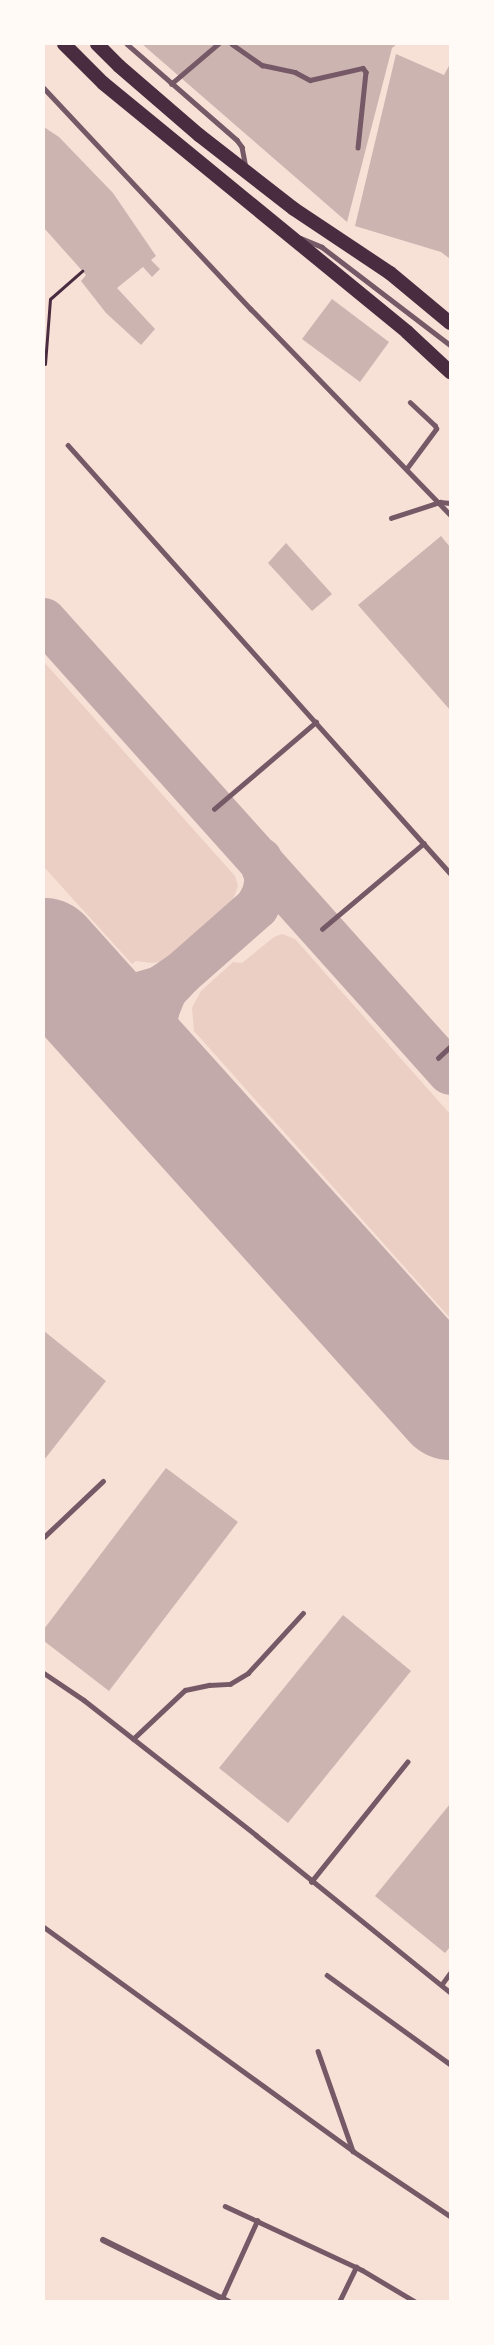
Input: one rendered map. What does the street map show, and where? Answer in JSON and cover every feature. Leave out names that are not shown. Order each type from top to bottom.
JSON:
[{"type":"main road","points":[[64,44],[103,83],[407,332],[450,372]]},
{"type":"main road","points":[[97,44],[199,135],[294,209],[390,273],[450,323]]},
{"type":"street","points":[[103,2240],[229,2301]]},
{"type":"lane","points":[[127,44],[237,140],[242,147],[247,172]]},
{"type":"lane","points":[[171,84],[218,44]]},
{"type":"lane","points":[[232,44],[262,66],[295,72],[310,80],[363,68],[366,72],[358,148]]},
{"type":"lane","points":[[44,88],[250,309],[450,514]]},
{"type":"lane","points":[[277,226],[322,247],[450,345]]},
{"type":"lane","points":[[407,468],[436,429],[411,403]]},
{"type":"lane","points":[[68,445],[450,873]]},
{"type":"lane","points":[[391,518],[440,502],[450,503]]},
{"type":"lane","points":[[214,809],[316,722]]},
{"type":"lane","points":[[322,929],[424,843]]},
{"type":"lane","points":[[438,1058],[450,1047]]},
{"type":"lane","points":[[44,1537],[103,1481]]},
{"type":"lane","points":[[133,1739],[185,1690],[230,1684],[248,1672],[303,1613]]},
{"type":"lane","points":[[44,1673],[133,1739],[450,1992]]},
{"type":"lane","points":[[311,1882],[407,1762]]},
{"type":"lane","points":[[44,1928],[353,2151],[450,2216]]},
{"type":"lane","points":[[442,1984],[450,1973]]},
{"type":"lane","points":[[327,1975],[450,2064]]},
{"type":"lane","points":[[318,2050],[353,2151]]},
{"type":"lane","points":[[225,2206],[356,2267],[416,2301]]},
{"type":"lane","points":[[222,2298],[257,2221]]},
{"type":"lane","points":[[339,2301],[356,2267]]},
{"type":"path","points":[[45,364],[50,299],[82,271]]},
{"type":"shaded area","points":[[44,662],[235,876],[238,886],[231,905],[163,961],[153,963],[136,961],[132,964],[44,867]]},
{"type":"shaded area","points":[[282,934],[295,939],[450,1114],[450,1318],[194,1031],[192,1008],[201,991],[233,962],[242,963],[274,937]]},
{"type":"building","points":[[142,44],[397,44],[392,48],[347,222]]},
{"type":"building","points":[[396,54],[444,75],[450,64],[450,259],[441,252],[355,226]]},
{"type":"building","points":[[44,127],[59,137],[113,193],[156,256],[151,260],[160,269],[152,277],[143,267],[117,288],[155,329],[141,345],[106,313],[81,281],[86,275],[44,228]]},
{"type":"building","points":[[332,299],[389,342],[360,382],[302,339]]},
{"type":"building","points":[[441,536],[450,547],[450,710],[358,605]]},
{"type":"building","points":[[286,543],[332,594],[312,611],[268,563]]},
{"type":"building","points":[[44,1331],[106,1381],[44,1460]]},
{"type":"building","points":[[166,1468],[238,1522],[109,1691],[44,1641],[44,1629]]},
{"type":"building","points":[[343,1615],[411,1671],[288,1823],[219,1768]]},
{"type":"building","points":[[450,1804],[450,1947],[445,1953],[375,1896]]},
{"type":"taxiway","points":[[44,620],[450,1073]]},
{"type":"taxiway","points":[[68,980],[98,996],[122,999],[160,988],[181,974],[257,907],[264,894],[267,878],[260,859]]},
{"type":"taxiway","points":[[167,1090],[157,1061],[155,1026],[157,1011],[165,991],[181,974]]},
{"type":"runway","points":[[44,953],[450,1404]]}]
